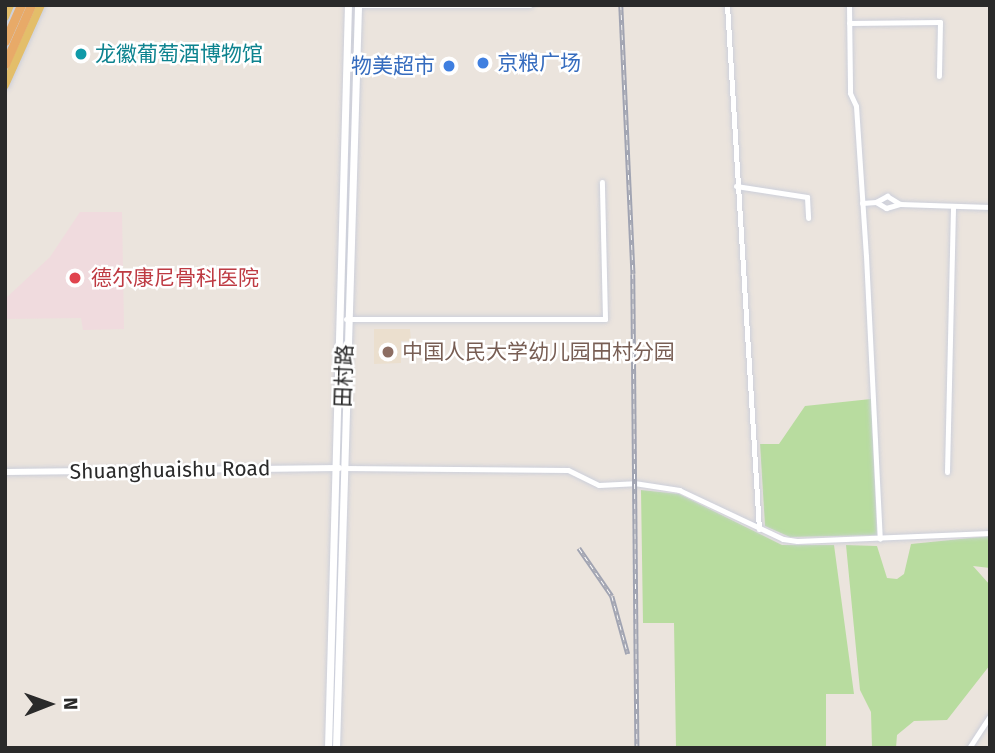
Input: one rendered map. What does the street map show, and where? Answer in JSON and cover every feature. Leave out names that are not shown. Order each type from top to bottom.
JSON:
[{"type":"highway","points":[[5,41],[21,5]]},
{"type":"highway","points":[[5,64],[31,5]]},
{"type":"main road","points":[[5,17],[9,5]]},
{"type":"main road","points":[[5,85],[41,5]]},
{"type":"main road","name":"田村路","points":[[328,748],[338,468],[348,5]]},
{"type":"main road","name":"田村路","points":[[336,748],[338,468],[359,5]]},
{"type":"street","points":[[359,5],[530,5]]},
{"type":"street","points":[[727,5],[736,186],[760,529]]},
{"type":"street","points":[[849,5],[850,93],[856,106],[880,539]]},
{"type":"street","points":[[849,23],[940,22],[939,76]]},
{"type":"street","points":[[346,319],[605,319],[602,182]]},
{"type":"street","points":[[736,186],[807,197],[808,218]]},
{"type":"street","points":[[862,203],[876,202],[887,196],[900,204]]},
{"type":"street","points":[[876,202],[886,208],[900,204],[990,207]]},
{"type":"street","points":[[947,472],[953,206]]},
{"type":"street","name":"Shuanghuaishu Road","points":[[5,472],[338,468]]},
{"type":"street","points":[[338,468],[568,470],[599,485],[635,483],[679,491],[760,529],[797,541],[990,533]]},
{"type":"street","points":[[969,748],[990,716]]},
{"type":"shaded area","name":"德尔康尼骨科医院","points":[[80,212],[122,212],[124,329],[83,330],[81,318],[5,319],[5,299],[50,257]]},
{"type":"shaded area","name":"中国人民大学幼儿园田村分园","points":[[374,329],[410,329],[411,341],[401,341],[401,363],[374,364]]},
{"type":"green space","points":[[871,399],[877,535],[790,537],[765,526],[760,444],[779,444],[805,406]]},
{"type":"green space","points":[[641,490],[679,494],[782,545],[834,545],[854,694],[826,694],[826,748],[676,748],[674,623],[643,623]]},
{"type":"green space","points":[[990,536],[990,568],[973,566],[990,585],[990,665],[947,720],[914,721],[897,735],[896,748],[872,748],[871,712],[860,690],[846,545],[877,546],[887,578],[897,579],[904,574],[911,544]]},
{"type":"railway","points":[[621,5],[633,274],[637,748]]},
{"type":"railway","points":[[579,548],[612,596],[628,654]]},
{"type":"place","name":"龙徽葡萄酒博物馆","points":[[81,54]]},
{"type":"place","name":"京粮广场","points":[[483,63]]},
{"type":"place","name":"物美超市","points":[[449,66]]},
{"type":"place","name":"德尔康尼骨科医院","points":[[75,278]]},
{"type":"place","name":"中国人民大学幼儿园田村分园","points":[[388,352]]}]
